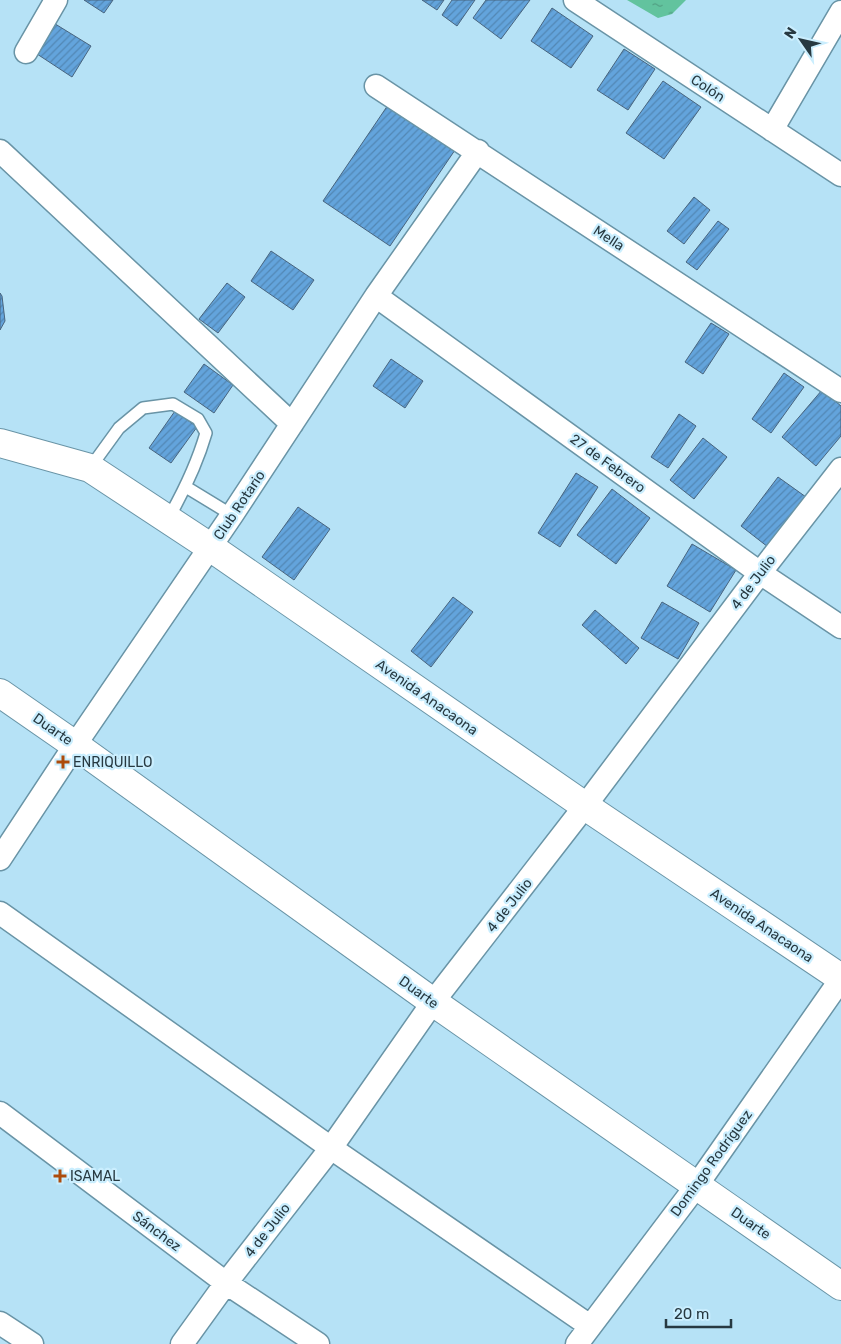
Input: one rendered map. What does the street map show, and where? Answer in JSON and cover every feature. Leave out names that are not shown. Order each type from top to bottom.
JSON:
[{"type":"main road","name":"Avenida Anacaona","points":[[0,442],[90,468],[210,547],[585,806],[841,979]]},
{"type":"main road","name":"Duarte","points":[[0,693],[434,1002],[841,1286]]},
{"type":"street","points":[[26,52],[56,0]]},
{"type":"street","name":"Colón","points":[[575,0],[841,175]]},
{"type":"street","points":[[772,130],[841,12]]},
{"type":"street","name":"Mella","points":[[376,86],[841,390]]},
{"type":"street","points":[[0,151],[292,424]]},
{"type":"street","name":"Club Rotario","points":[[0,859],[75,745],[232,515],[376,296],[478,151]]},
{"type":"street","name":"27 de Febrero","points":[[376,296],[760,573],[841,627]]},
{"type":"street","name":"4 de Julio","points":[[182,1344],[331,1148],[434,1002],[841,469]]},
{"type":"street","points":[[0,913],[331,1148],[590,1326]]},
{"type":"street","name":"Domingo Rodríguez","points":[[577,1344],[697,1185],[841,979]]},
{"type":"street","name":"Sánchez","points":[[0,1113],[226,1284],[318,1344]]},
{"type":"street","points":[[0,1322],[32,1344]]},
{"type":"lane","points":[[90,468],[119,428],[143,408],[173,404],[198,419],[206,433],[200,456],[186,487],[168,519]]},
{"type":"lane","points":[[186,487],[232,515]]},
{"type":"water","points":[[627,0],[686,0],[672,14],[658,18]]},
{"type":"building","points":[[84,0],[113,0],[104,13]]},
{"type":"building","points":[[422,0],[444,0],[437,10]]},
{"type":"building","points":[[452,0],[475,0],[457,26],[442,15]]},
{"type":"building","points":[[486,0],[530,0],[501,39],[473,18]]},
{"type":"building","points":[[552,8],[593,36],[571,68],[531,41]]},
{"type":"building","points":[[52,22],[91,46],[72,77],[34,52]]},
{"type":"building","points":[[624,49],[655,69],[628,110],[597,90]]},
{"type":"building","points":[[663,81],[701,107],[664,159],[626,133]]},
{"type":"building","points":[[388,105],[455,150],[390,246],[323,201]]},
{"type":"building","points":[[694,197],[710,210],[684,244],[667,231]]},
{"type":"building","points":[[718,221],[729,229],[697,270],[686,262]]},
{"type":"building","points":[[271,251],[314,280],[293,310],[251,281]]},
{"type":"building","points":[[227,283],[245,297],[218,333],[199,319]]},
{"type":"building","points":[[0,293],[5,321],[0,330]]},
{"type":"building","points":[[711,323],[729,334],[703,374],[685,362]]},
{"type":"building","points":[[391,359],[423,381],[405,408],[373,386]]},
{"type":"building","points":[[204,364],[233,385],[214,413],[184,392]]},
{"type":"building","points":[[784,373],[804,387],[771,433],[752,419]]},
{"type":"building","points":[[822,390],[841,406],[841,436],[816,466],[782,437]]},
{"type":"building","points":[[175,411],[197,427],[171,463],[149,448]]},
{"type":"building","points":[[679,414],[696,426],[668,468],[651,457]]},
{"type":"building","points":[[703,438],[727,457],[694,499],[670,480]]},
{"type":"building","points":[[576,473],[598,487],[560,547],[538,533]]},
{"type":"building","points":[[778,477],[806,497],[768,547],[741,526]]},
{"type":"building","points":[[612,489],[650,518],[616,564],[577,535]]},
{"type":"building","points":[[298,507],[330,529],[294,580],[262,557]]},
{"type":"building","points":[[692,544],[736,570],[710,612],[667,586]]},
{"type":"building","points":[[453,597],[473,612],[431,667],[411,651]]},
{"type":"building","points":[[662,602],[699,623],[678,659],[641,638]]},
{"type":"building","points":[[595,610],[639,648],[626,664],[582,625]]},
{"type":"place","name":"ENRIQUILLO","points":[[63,762]]},
{"type":"place","name":"ISAMAL","points":[[60,1176]]}]
